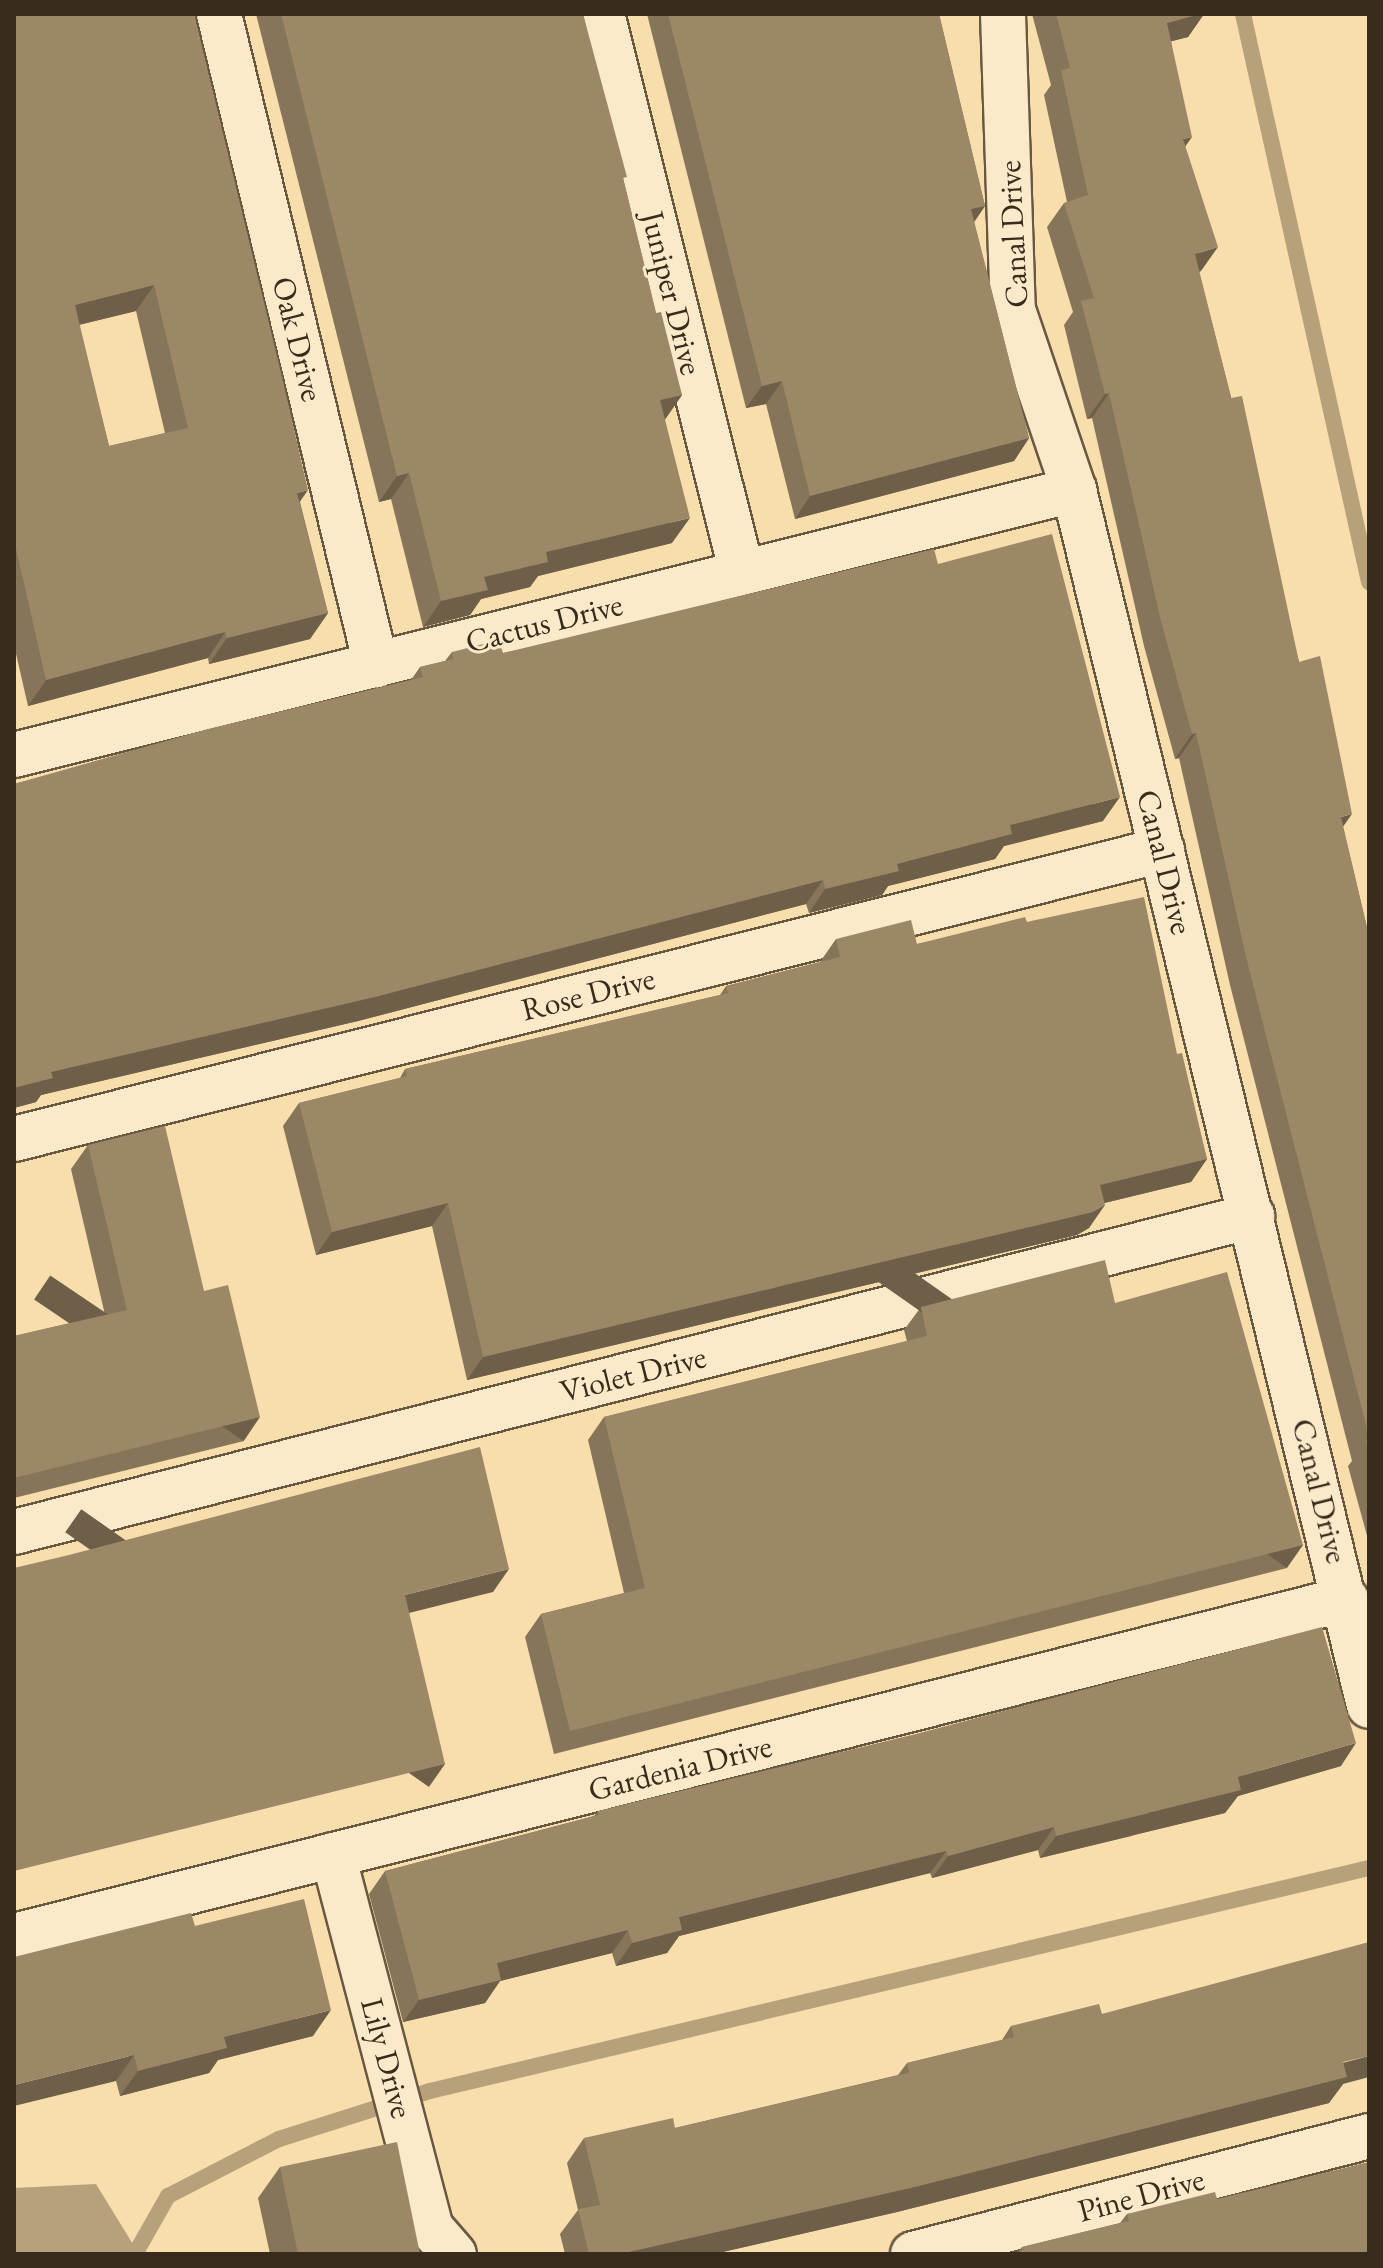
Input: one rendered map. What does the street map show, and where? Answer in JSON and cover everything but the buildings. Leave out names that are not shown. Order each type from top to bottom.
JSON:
[{"type":"street","name":"Oak Drive","points":[[219,14],[376,665]]},
{"type":"street","name":"Juniper Drive","points":[[602,14],[742,573]]},
{"type":"street","name":"Canal Drive","points":[[1003,14],[1013,310],[1074,490],[1346,1599],[1369,1706]]},
{"type":"street","name":"Cactus Drive","points":[[14,755],[1074,490]]},
{"type":"street","name":"Rose Drive","points":[[14,1139],[1162,850]]},
{"type":"street","name":"Violet Drive","points":[[14,1532],[1252,1216]]},
{"type":"street","name":"Gardenia Drive","points":[[14,1936],[1346,1599]]},
{"type":"street","name":"Lily Drive","points":[[333,1855],[431,2228],[454,2254]]},
{"type":"street","name":"Pine Drive","points":[[913,2254],[1369,2136]]},
{"type":"shaded area","points":[[96,2184],[139,2254],[14,2254],[14,2188]]},
{"type":"waterway","points":[[1243,14],[1369,582]]},
{"type":"waterway","points":[[135,2254],[168,2196],[279,2139],[430,2091],[1369,1868]]}]
